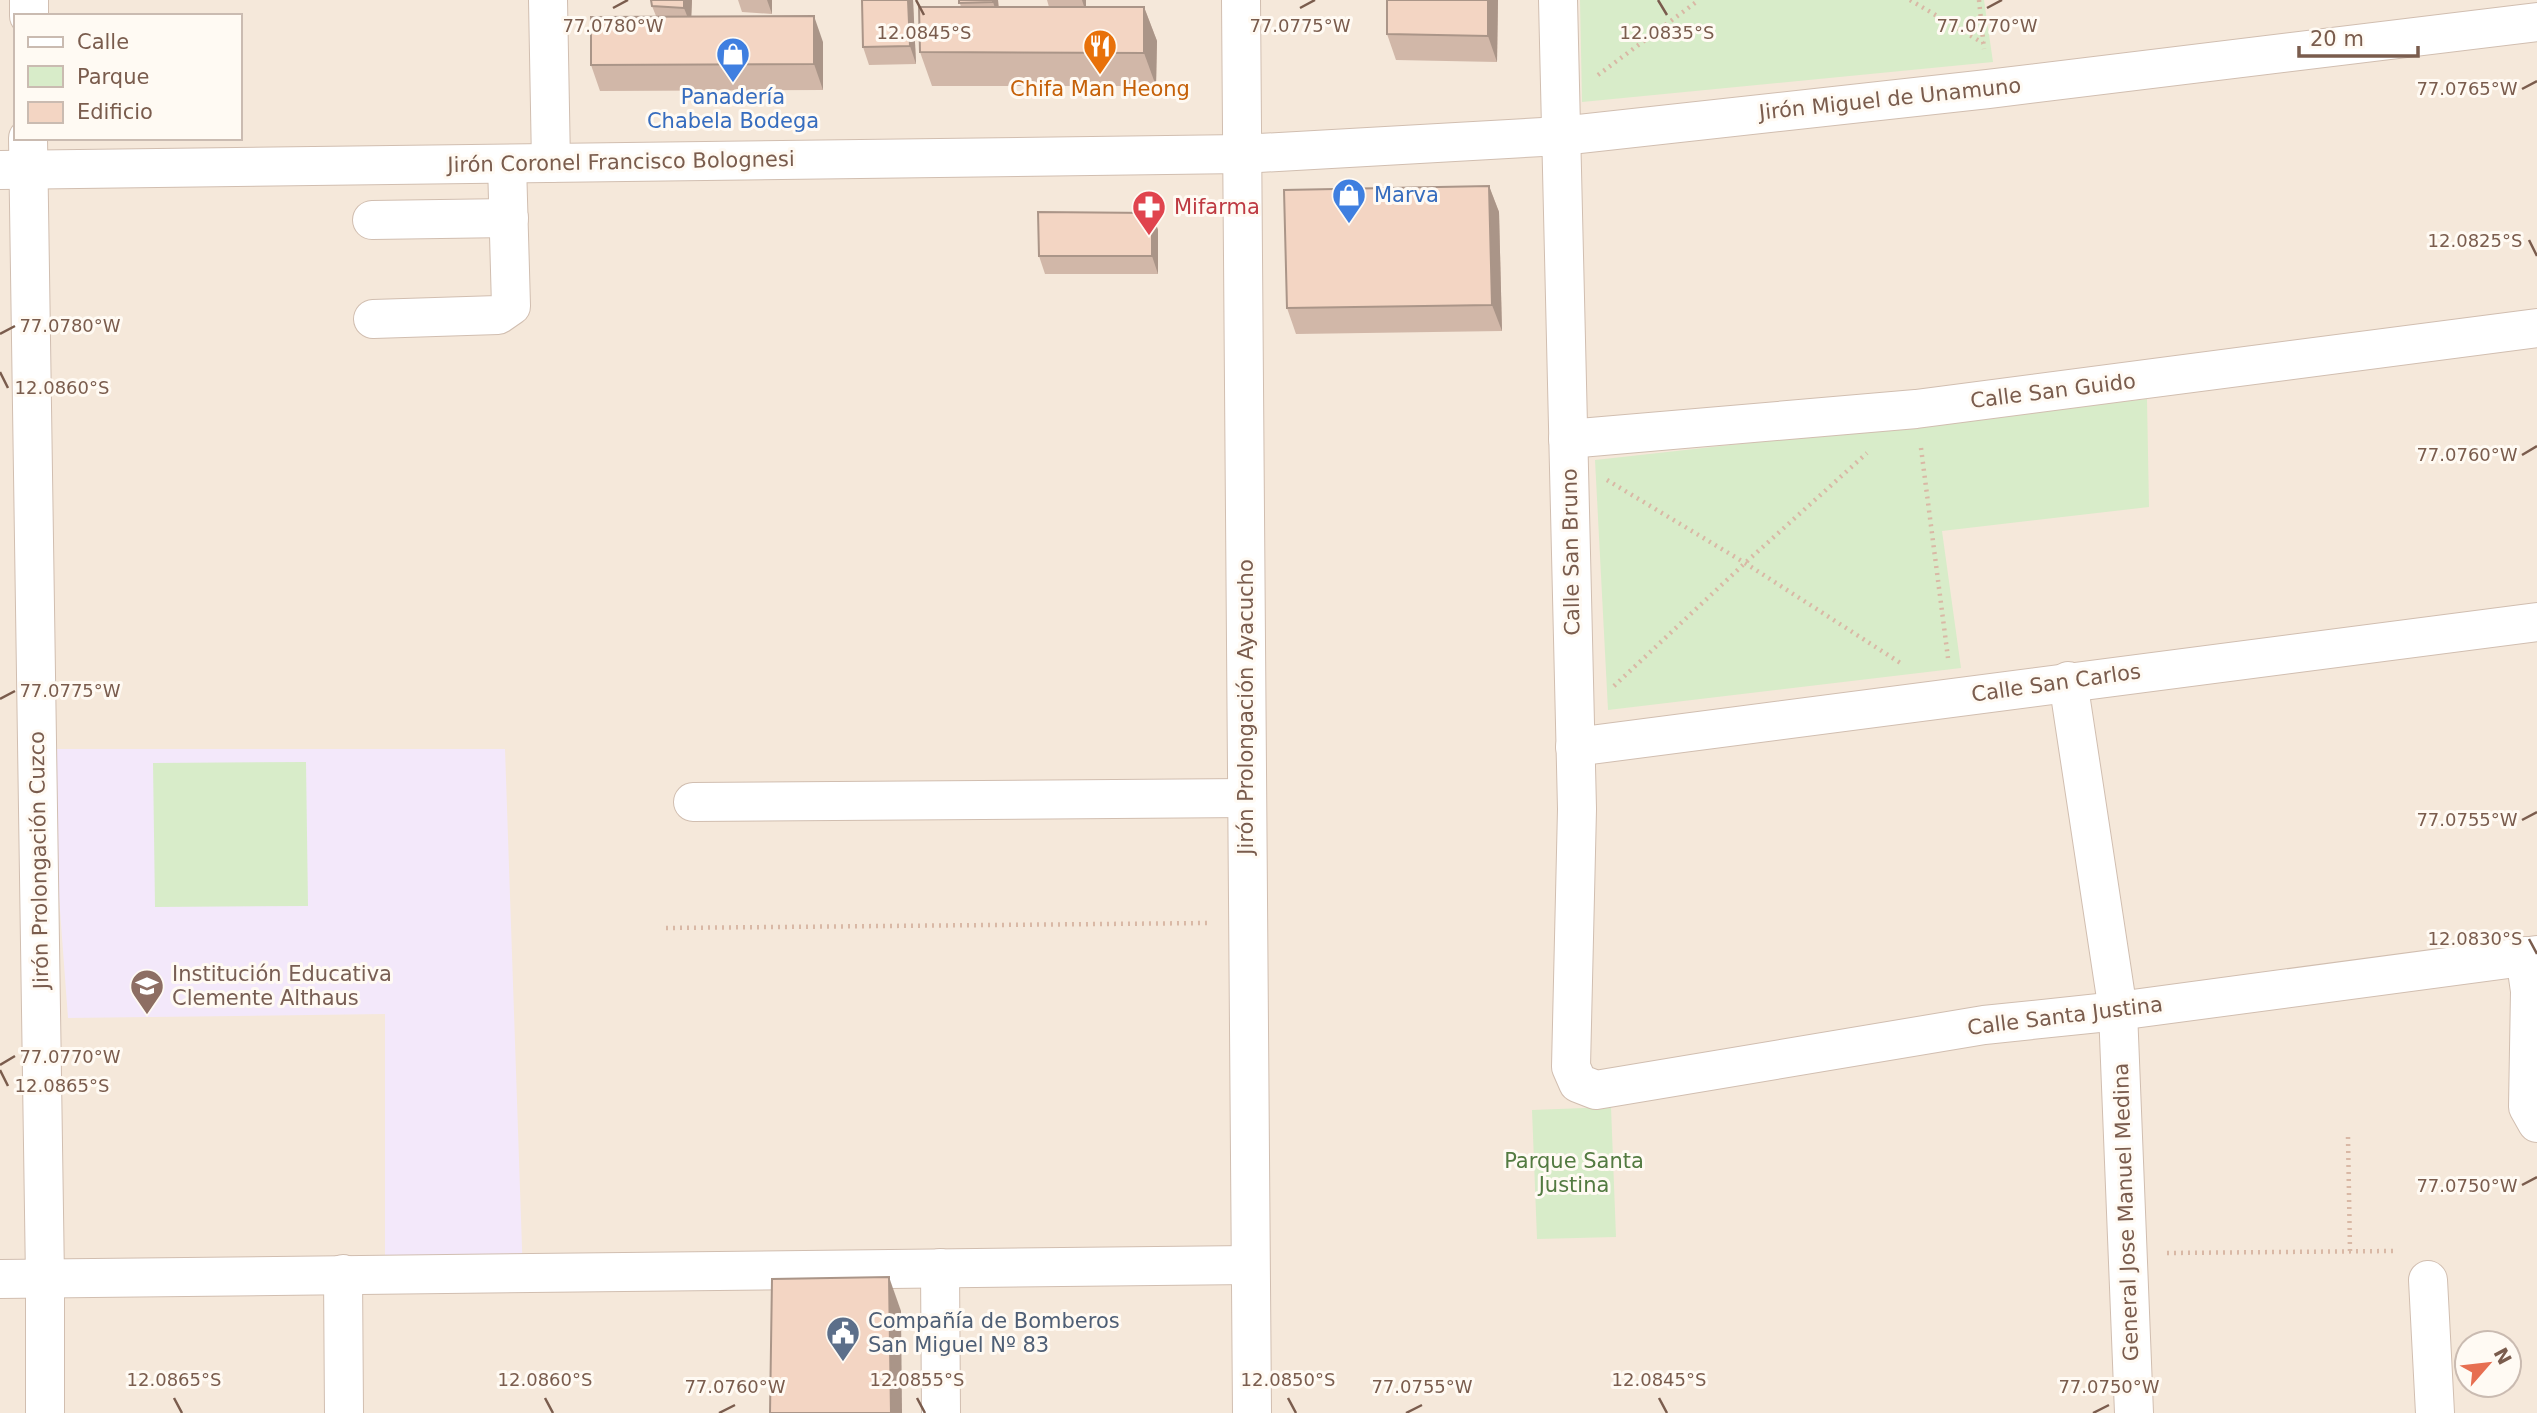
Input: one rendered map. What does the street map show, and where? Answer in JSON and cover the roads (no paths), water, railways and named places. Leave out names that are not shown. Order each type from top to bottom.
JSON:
[{"type":"street","points":[[548,0],[551,163]]},
{"type":"street","name":"Jirón Prolongación Ayacucho","points":[[1241,0],[1252,1413]]},
{"type":"street","name":"Calle San Bruno","points":[[1558,0],[1577,809],[1571,1067],[1578,1083],[1596,1090]]},
{"type":"street","name":"Jirón Miguel de Unamuno","points":[[1242,154],[1560,120],[1988,89],[2537,22]]},
{"type":"street","name":"Jirón Coronel Francisco Bolognesi","points":[[19,159],[507,164],[1242,154]]},
{"type":"street","name":"Jirón Prolongación Cuzco","points":[[19,159],[46,1279],[45,1413]]},
{"type":"street","points":[[373,319],[498,315],[511,306],[507,164]]},
{"type":"street","points":[[372,220],[509,218]]},
{"type":"street","name":"Calle San Guido","points":[[1568,447],[1916,409],[2537,328]]},
{"type":"street","name":"Calle San Carlos","points":[[1575,735],[1953,697],[2537,622]]},
{"type":"street","name":"General Jose Manuel Medina","points":[[2068,681],[2118,1011],[2134,1413]]},
{"type":"street","points":[[693,802],[1247,798]]},
{"type":"street","points":[[2531,955],[2528,1107],[2537,1123]]},
{"type":"street","name":"Calle Santa Justina","points":[[1596,1090],[1984,1025],[2118,1011],[2531,955]]},
{"type":"street","points":[[0,1279],[1250,1265]]},
{"type":"street","points":[[940,1268],[941,1413]]},
{"type":"street","points":[[343,1274],[344,1413]]},
{"type":"street","points":[[2428,1280],[2435,1413]]},
{"type":"place","name":"Chifa Man Heong","points":[[1100,76]]},
{"type":"place","name":"Panadería Chabela Bodega","points":[[733,84]]},
{"type":"place","name":"Marva","points":[[1349,225]]},
{"type":"place","name":"Mifarma","points":[[1149,237]]},
{"type":"place","name":"Institución Educativa Clemente Althaus","points":[[147,1016]]},
{"type":"place","name":"Compañía de Bomberos San Miguel Nº 83","points":[[843,1363]]},
{"type":"park label","name":"Parque Santa Justina","points":[[1574,1173]]}]
